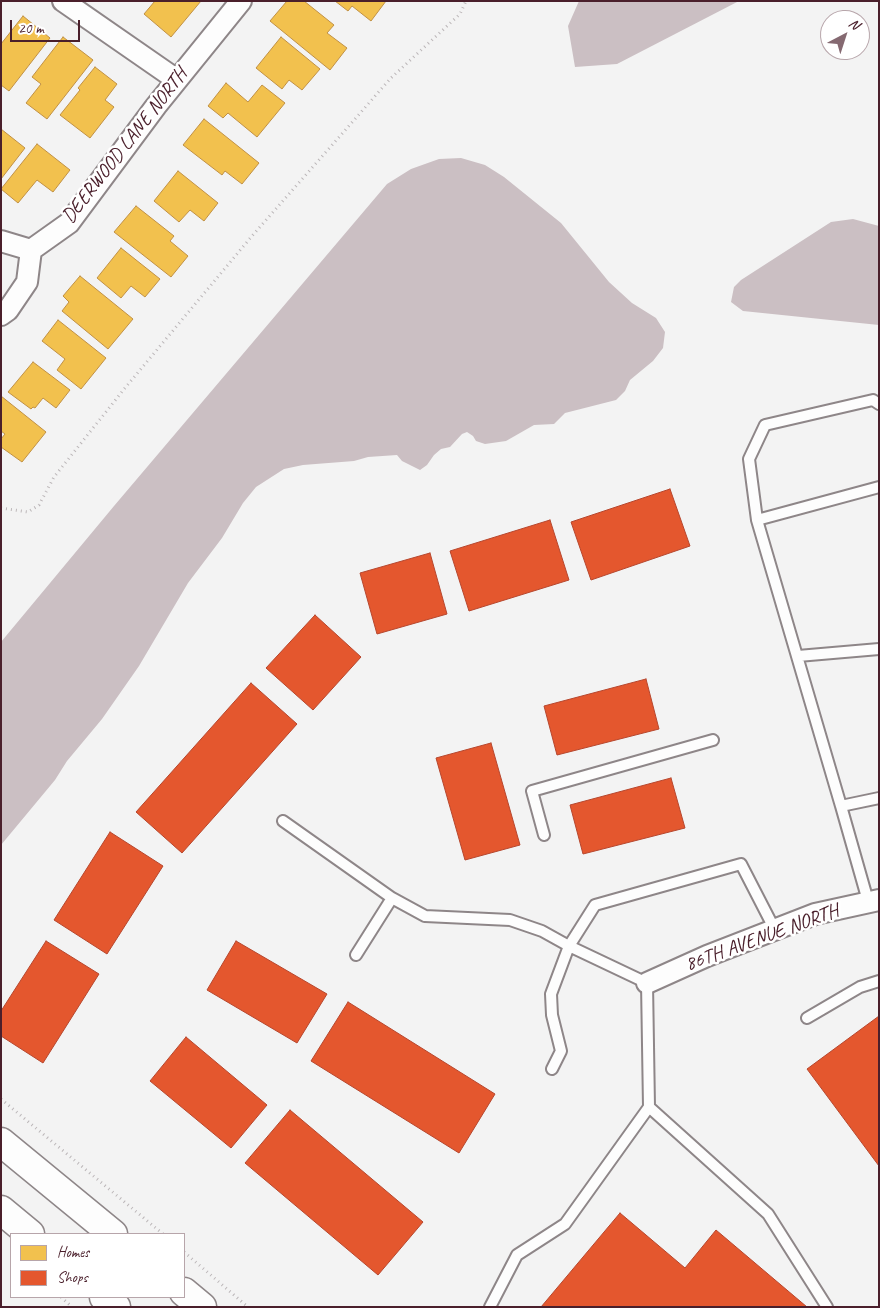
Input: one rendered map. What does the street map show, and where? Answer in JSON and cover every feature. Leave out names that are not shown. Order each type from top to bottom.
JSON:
[{"type":"main road","points":[[1,1142],[112,1233]]},
{"type":"main road","points":[[1,1210],[29,1233]]},
{"type":"main road","points":[[185,1293],[202,1307]]},
{"type":"main road","points":[[105,1298],[116,1307]]},
{"type":"street","points":[[64,1],[177,80]]},
{"type":"street","name":"DEERWOOD LANE NORTH","points":[[31,250],[69,223],[177,80],[241,1]]},
{"type":"street","points":[[1,241],[31,250],[27,282],[8,310],[1,315]]},
{"type":"street","name":"86TH AVENUE NORTH","points":[[647,983],[707,956],[815,914],[873,900]]},
{"type":"lane","points":[[873,900],[842,806],[757,520],[749,459],[765,425],[874,400],[879,404]]},
{"type":"lane","points":[[757,520],[879,487]]},
{"type":"lane","points":[[798,656],[879,650]]},
{"type":"lane","points":[[544,835],[532,791],[713,740]]},
{"type":"lane","points":[[842,806],[879,798]]},
{"type":"lane","points":[[283,821],[392,898],[425,916],[510,920],[542,931],[647,983],[649,1107],[565,1224],[517,1255],[490,1307]]},
{"type":"lane","points":[[552,1069],[561,1051],[552,1015],[551,994],[569,946],[595,905],[741,864],[775,930]]},
{"type":"lane","points":[[356,955],[392,898]]},
{"type":"lane","points":[[806,1018],[860,987],[879,981]]},
{"type":"lane","points":[[649,1107],[768,1214],[827,1307]]},
{"type":"path","points":[[1,508],[28,512],[39,505],[54,477],[125,388],[246,243],[391,78],[460,14],[466,1]]},
{"type":"path","points":[[1,1099],[161,1233]]},
{"type":"path","points":[[185,1253],[248,1307]]},
{"type":"path","points":[[62,1298],[72,1307]]},
{"type":"shaded area","points":[[579,1],[739,1],[617,64],[575,67],[568,26]]},
{"type":"shaded area","points":[[461,158],[485,165],[504,177],[561,223],[609,282],[632,303],[656,318],[665,332],[663,348],[653,361],[630,380],[625,391],[616,400],[565,413],[554,424],[534,425],[506,441],[485,444],[476,441],[467,432],[462,434],[450,447],[441,449],[420,470],[402,461],[397,455],[368,457],[354,461],[303,465],[284,469],[256,487],[243,503],[222,538],[188,583],[139,666],[102,719],[1,845],[1,642],[387,184],[411,169],[439,159]]},
{"type":"shaded area","points":[[853,219],[879,226],[879,325],[743,311],[731,302],[734,287],[741,280],[831,222]]},
{"type":"building: Homes","points":[[155,1],[201,1],[171,37],[144,14]]},
{"type":"building: Homes","points":[[287,1],[304,1],[334,25],[327,33],[347,48],[330,70],[270,21]]},
{"type":"building: Homes","points":[[335,1],[386,1],[371,21],[352,6],[348,11]]},
{"type":"building: Homes","points":[[23,16],[50,38],[9,91],[1,85],[1,44]]},
{"type":"building: Homes","points":[[63,37],[93,60],[47,119],[26,103],[41,84],[32,77]]},
{"type":"building: Homes","points":[[281,37],[320,69],[302,90],[289,80],[282,89],[256,68]]},
{"type":"building: Homes","points":[[95,67],[117,84],[105,100],[114,107],[90,138],[60,115]]},
{"type":"building: Homes","points":[[226,83],[248,102],[262,85],[285,103],[257,137],[228,113],[223,118],[208,106]]},
{"type":"building: Homes","points":[[204,119],[259,163],[242,184],[225,171],[222,175],[183,145]]},
{"type":"building: Homes","points":[[1,129],[25,148],[1,179]]},
{"type":"building: Homes","points":[[37,144],[70,170],[53,192],[37,180],[18,203],[1,189]]},
{"type":"building: Homes","points":[[178,171],[218,203],[204,221],[190,210],[179,222],[154,201]]},
{"type":"building: Homes","points":[[136,206],[174,236],[170,241],[188,256],[171,277],[114,232]]},
{"type":"building: Homes","points":[[121,248],[160,279],[145,297],[131,286],[121,298],[97,278]]},
{"type":"building: Homes","points":[[80,276],[133,319],[108,349],[62,311],[69,302],[63,296]]},
{"type":"building: Homes","points":[[58,320],[106,358],[81,389],[57,370],[65,359],[42,341]]},
{"type":"building: Homes","points":[[33,362],[70,390],[56,408],[43,398],[35,408],[31,409],[8,392]]},
{"type":"building: Homes","points":[[1,396],[46,432],[22,462],[1,447],[1,439],[5,434],[1,431]]},
{"type":"building: Shops","points":[[670,489],[690,546],[591,580],[571,522]]},
{"type":"building: Shops","points":[[550,520],[569,580],[469,611],[450,551]]},
{"type":"building: Shops","points":[[430,553],[447,614],[377,634],[360,573]]},
{"type":"building: Shops","points":[[315,615],[361,657],[313,710],[266,668]]},
{"type":"building: Shops","points":[[646,679],[659,729],[557,755],[544,706]]},
{"type":"building: Shops","points":[[251,683],[297,724],[182,853],[136,812]]},
{"type":"building: Shops","points":[[491,743],[520,845],[465,860],[436,758]]},
{"type":"building: Shops","points":[[671,778],[685,828],[583,854],[570,805]]},
{"type":"building: Shops","points":[[110,832],[163,866],[107,954],[54,920]]},
{"type":"building: Shops","points":[[46,941],[99,974],[43,1063],[1,1036],[1,1011]]},
{"type":"building: Shops","points":[[236,941],[327,994],[297,1043],[207,990]]},
{"type":"building: Shops","points":[[348,1002],[495,1094],[459,1153],[311,1061]]},
{"type":"building: Shops","points":[[879,1016],[879,1166],[807,1069]]},
{"type":"building: Shops","points":[[186,1037],[267,1105],[231,1148],[150,1081]]},
{"type":"building: Shops","points":[[290,1110],[423,1222],[378,1275],[245,1163]]},
{"type":"building: Shops","points":[[620,1213],[685,1268],[716,1230],[807,1307],[541,1307]]}]
